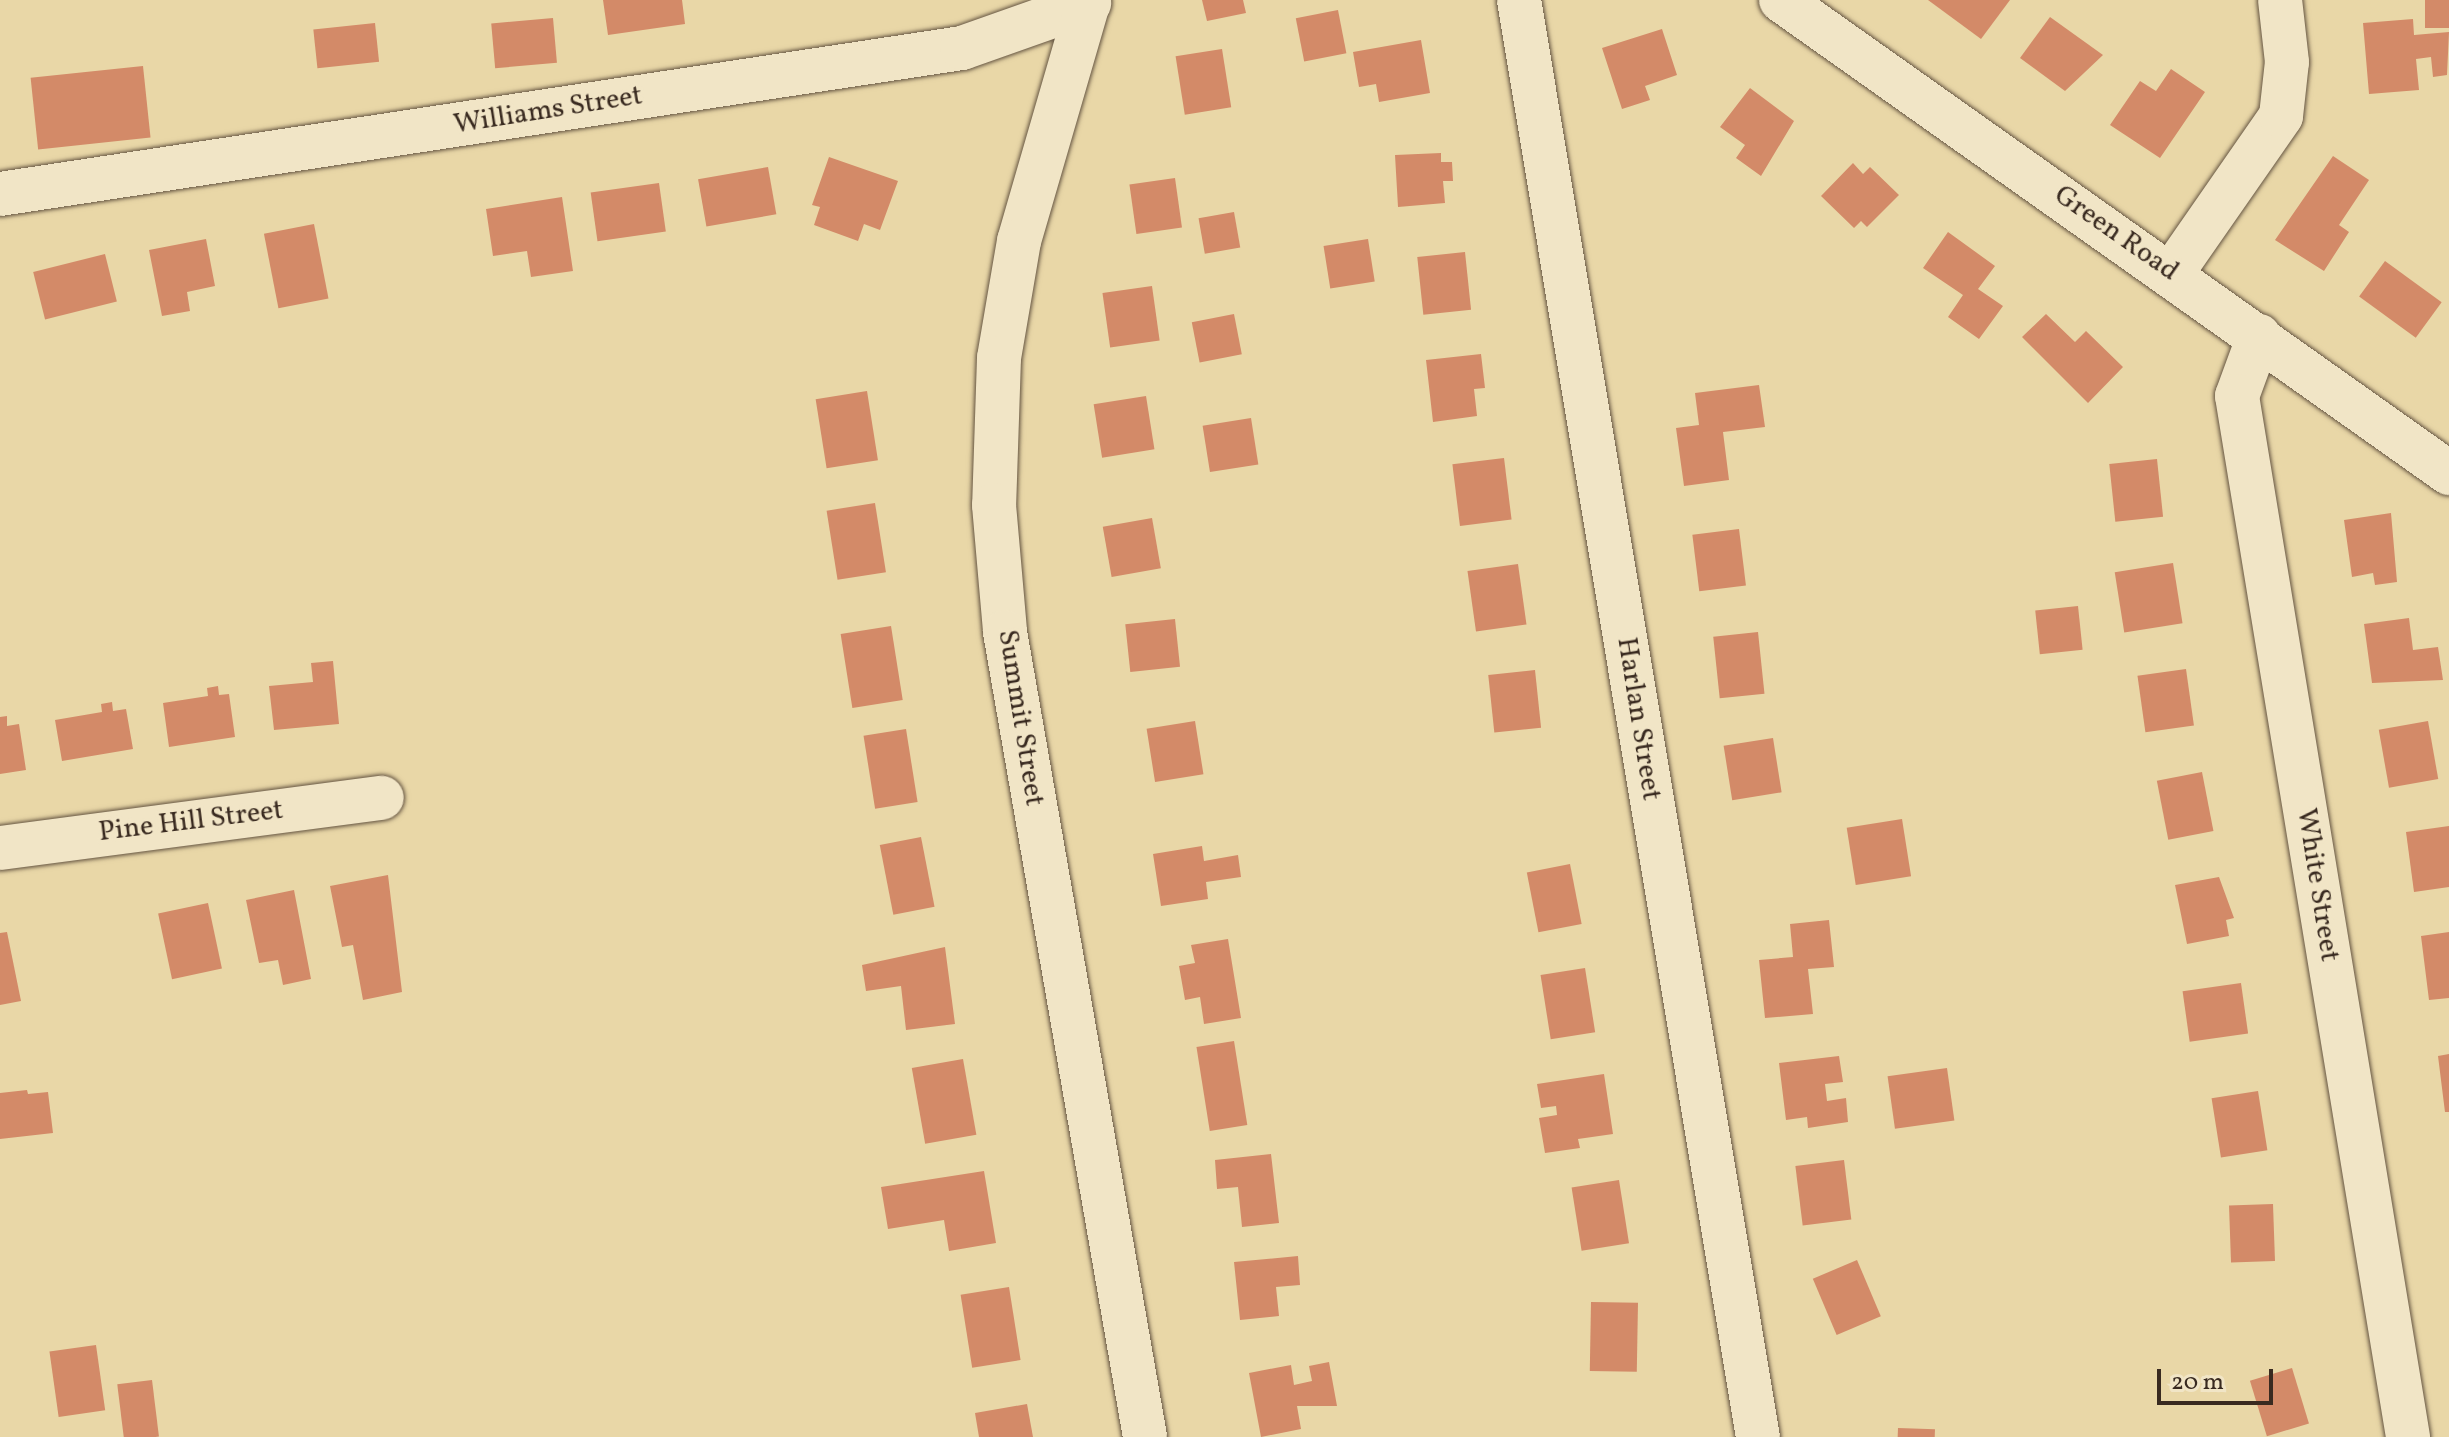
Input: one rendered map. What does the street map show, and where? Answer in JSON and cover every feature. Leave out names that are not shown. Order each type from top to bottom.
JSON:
[{"type":"street","name":"Harlan Street","points":[[1519,0],[1758,1437]]},
{"type":"street","name":"Green Road","points":[[1781,0],[2172,273],[2449,473]]},
{"type":"street","points":[[2172,273],[2281,116],[2287,62],[2280,0]]},
{"type":"street","name":"Williams Street","points":[[0,194],[962,48],[1089,1]]},
{"type":"street","name":"Summit Street","points":[[1089,1],[1019,241],[999,358],[994,505],[1005,632],[1145,1437]]},
{"type":"street","name":"White Street","points":[[2259,336],[2237,396],[2408,1437]]},
{"type":"street","name":"Pine Hill Street","points":[[0,848],[382,798]]},
{"type":"building","points":[[603,0],[682,0],[685,24],[608,35]]},
{"type":"building","points":[[1202,0],[1243,0],[1246,13],[1207,21]]},
{"type":"building","points":[[1928,0],[2010,0],[1981,39]]},
{"type":"building","points":[[2425,0],[2449,0],[2449,28],[2425,28]]},
{"type":"building","points":[[1338,10],[1346,53],[1304,61],[1296,18]]},
{"type":"building","points":[[2050,17],[2103,55],[2065,91],[2020,58]]},
{"type":"building","points":[[553,18],[557,63],[495,68],[491,23]]},
{"type":"building","points":[[2413,19],[2414,35],[2449,32],[2447,75],[2433,77],[2431,57],[2416,59],[2419,90],[2369,94],[2363,23]]},
{"type":"building","points":[[375,23],[379,62],[317,68],[313,29]]},
{"type":"building","points":[[1662,29],[1677,75],[1645,86],[1650,100],[1622,109],[1602,48]]},
{"type":"building","points":[[1421,40],[1430,93],[1379,102],[1376,84],[1359,87],[1353,52]]},
{"type":"building","points":[[1222,49],[1231,107],[1185,115],[1176,56]]},
{"type":"building","points":[[143,66],[151,138],[38,149],[31,78]]},
{"type":"building","points":[[2171,69],[2205,92],[2160,158],[2110,125],[2140,81],[2156,91]]},
{"type":"building","points":[[1750,88],[1794,121],[1761,176],[1736,158],[1745,145],[1720,127]]},
{"type":"building","points":[[1441,153],[1441,162],[1452,162],[1453,181],[1443,181],[1445,203],[1398,207],[1395,155]]},
{"type":"building","points":[[2333,156],[2369,180],[2339,225],[2349,232],[2324,271],[2275,240]]},
{"type":"building","points":[[829,157],[898,181],[880,230],[864,224],[858,241],[814,225],[820,207],[812,205]]},
{"type":"building","points":[[1853,163],[1863,174],[1870,167],[1899,195],[1867,227],[1861,221],[1854,228],[1821,196]]},
{"type":"building","points":[[768,167],[776,214],[706,227],[698,179]]},
{"type":"building","points":[[1175,178],[1182,228],[1136,234],[1129,184]]},
{"type":"building","points":[[659,183],[666,232],[597,241],[591,193]]},
{"type":"building","points":[[562,197],[573,271],[531,277],[527,251],[493,256],[486,209]]},
{"type":"building","points":[[1234,212],[1240,247],[1205,254],[1199,218]]},
{"type":"building","points":[[314,224],[329,299],[278,308],[264,234]]},
{"type":"building","points":[[1948,232],[1995,266],[1978,289],[2003,306],[1979,339],[1948,317],[1963,295],[1923,268]]},
{"type":"building","points":[[206,239],[215,286],[187,292],[190,311],[162,316],[149,250]]},
{"type":"building","points":[[1368,239],[1375,281],[1330,289],[1324,246]]},
{"type":"building","points":[[1465,252],[1471,310],[1423,315],[1417,257]]},
{"type":"building","points":[[105,254],[117,302],[45,319],[33,272]]},
{"type":"building","points":[[2385,261],[2442,302],[2416,338],[2359,297]]},
{"type":"building","points":[[1152,286],[1160,340],[1110,347],[1102,293]]},
{"type":"building","points":[[1234,314],[1242,354],[1200,362],[1192,322]]},
{"type":"building","points":[[2046,314],[2075,342],[2086,331],[2123,367],[2088,403],[2022,337]]},
{"type":"building","points":[[1481,354],[1485,388],[1474,389],[1477,416],[1433,422],[1426,360]]},
{"type":"building","points":[[1759,385],[1765,427],[1723,432],[1729,480],[1684,486],[1676,428],[1699,425],[1695,393]]},
{"type":"building","points":[[867,391],[878,460],[827,468],[816,399]]},
{"type":"building","points":[[1146,396],[1154,449],[1102,458],[1094,404]]},
{"type":"building","points":[[1251,418],[1258,464],[1210,472],[1203,426]]},
{"type":"building","points":[[1504,458],[1512,520],[1460,526],[1452,464]]},
{"type":"building","points":[[2157,459],[2163,517],[2115,522],[2109,464]]},
{"type":"building","points":[[875,503],[886,572],[838,580],[827,511]]},
{"type":"building","points":[[2391,513],[2397,582],[2375,585],[2373,573],[2352,577],[2344,520]]},
{"type":"building","points":[[1152,518],[1161,568],[1112,577],[1103,527]]},
{"type":"building","points":[[1739,529],[1746,586],[1699,591],[1692,535]]},
{"type":"building","points":[[2173,563],[2183,623],[2124,632],[2115,572]]},
{"type":"building","points":[[1518,564],[1526,624],[1476,632],[1467,571]]},
{"type":"building","points":[[2078,606],[2083,650],[2040,654],[2035,610]]},
{"type":"building","points":[[2409,618],[2413,650],[2438,647],[2443,680],[2372,683],[2364,624]]},
{"type":"building","points":[[1175,619],[1180,667],[1130,672],[1125,624]]},
{"type":"building","points":[[891,626],[903,700],[852,708],[841,634]]},
{"type":"building","points":[[1758,632],[1764,694],[1720,698],[1713,637]]},
{"type":"building","points":[[333,661],[339,724],[274,730],[269,686],[313,682],[311,663]]},
{"type":"building","points":[[2186,669],[2194,725],[2145,732],[2137,676]]},
{"type":"building","points":[[1535,670],[1541,728],[1494,733],[1488,675]]},
{"type":"building","points":[[218,686],[219,695],[229,694],[235,737],[169,747],[163,703],[208,696],[207,688]]},
{"type":"building","points":[[112,702],[113,711],[126,709],[133,749],[62,761],[55,720],[102,712],[101,704]]},
{"type":"building","points":[[7,716],[7,726],[19,724],[26,770],[0,774],[0,717]]},
{"type":"building","points":[[1195,721],[1203,774],[1155,782],[1147,729]]},
{"type":"building","points":[[2428,721],[2438,779],[2389,788],[2379,730]]},
{"type":"building","points":[[906,729],[918,802],[875,809],[864,736]]},
{"type":"building","points":[[1773,738],[1782,792],[1732,800],[1724,746]]},
{"type":"building","points":[[2202,772],[2213,831],[2168,840],[2157,781]]},
{"type":"building","points":[[1902,819],[1911,876],[1856,885],[1847,828]]},
{"type":"building","points":[[2449,826],[2449,887],[2414,892],[2406,832]]},
{"type":"building","points":[[921,837],[935,907],[893,915],[880,845]]},
{"type":"building","points":[[1202,846],[1204,861],[1238,855],[1241,877],[1206,882],[1208,899],[1161,906],[1153,854]]},
{"type":"building","points":[[1570,864],[1582,924],[1538,932],[1527,872]]},
{"type":"building","points":[[388,875],[402,992],[363,1000],[353,945],[342,947],[330,886]]},
{"type":"building","points":[[2219,877],[2234,918],[2226,920],[2229,936],[2187,944],[2175,885]]},
{"type":"building","points":[[294,890],[311,979],[283,985],[278,960],[259,963],[246,900]]},
{"type":"building","points":[[208,903],[222,969],[172,979],[158,914]]},
{"type":"building","points":[[1829,920],[1834,967],[1808,969],[1813,1014],[1765,1018],[1759,960],[1793,957],[1790,924]]},
{"type":"building","points":[[7,932],[21,1001],[0,1005],[0,933]]},
{"type":"building","points":[[2449,932],[2449,998],[2429,1000],[2421,936]]},
{"type":"building","points":[[1228,939],[1241,1018],[1204,1024],[1200,997],[1185,1000],[1179,966],[1195,963],[1191,945]]},
{"type":"building","points":[[945,947],[955,1024],[906,1030],[901,986],[866,991],[862,965]]},
{"type":"building","points":[[1585,968],[1595,1032],[1551,1039],[1541,975]]},
{"type":"building","points":[[2241,983],[2248,1034],[2190,1042],[2183,991]]},
{"type":"building","points":[[1234,1041],[1247,1125],[1210,1131],[1196,1047]]},
{"type":"building","points":[[2449,1054],[2449,1112],[2445,1112],[2438,1056]]},
{"type":"building","points":[[1839,1056],[1843,1082],[1825,1084],[1827,1101],[1846,1098],[1848,1122],[1808,1128],[1807,1117],[1786,1120],[1779,1063]]},
{"type":"building","points":[[963,1059],[976,1135],[925,1144],[912,1068]]},
{"type":"building","points":[[1947,1068],[1954,1120],[1895,1129],[1888,1076]]},
{"type":"building","points":[[1604,1074],[1613,1134],[1578,1139],[1580,1148],[1545,1153],[1539,1118],[1557,1115],[1556,1106],[1541,1108],[1537,1084]]},
{"type":"building","points":[[27,1090],[28,1094],[48,1092],[53,1133],[0,1139],[0,1093]]},
{"type":"building","points":[[2258,1091],[2267,1150],[2221,1158],[2212,1098]]},
{"type":"building","points":[[1271,1154],[1279,1223],[1242,1227],[1238,1187],[1217,1189],[1215,1160]]},
{"type":"building","points":[[1844,1160],[1851,1220],[1803,1226],[1795,1166]]},
{"type":"building","points":[[984,1171],[996,1243],[949,1251],[944,1220],[888,1229],[881,1187]]},
{"type":"building","points":[[1619,1180],[1629,1243],[1582,1251],[1572,1188]]},
{"type":"building","points":[[2273,1204],[2275,1261],[2231,1263],[2229,1206]]},
{"type":"building","points":[[1298,1256],[1300,1285],[1276,1287],[1279,1316],[1240,1320],[1234,1262]]},
{"type":"building","points":[[1857,1260],[1881,1316],[1837,1335],[1813,1279]]},
{"type":"building","points":[[1009,1287],[1021,1360],[972,1368],[961,1295]]},
{"type":"building","points":[[1591,1302],[1638,1303],[1637,1372],[1590,1371]]},
{"type":"building","points":[[96,1345],[105,1410],[59,1417],[49,1352]]},
{"type":"building","points":[[1329,1362],[1337,1406],[1297,1406],[1301,1429],[1261,1437],[1249,1373],[1291,1365],[1294,1385],[1312,1381],[1309,1366]]},
{"type":"building","points":[[2292,1368],[2309,1423],[2267,1436],[2250,1381]]},
{"type":"building","points":[[152,1380],[159,1437],[124,1437],[117,1384]]},
{"type":"building","points":[[1027,1404],[1033,1437],[979,1437],[975,1413]]},
{"type":"building","points":[[1898,1428],[1935,1429],[1935,1437],[1898,1437]]}]
